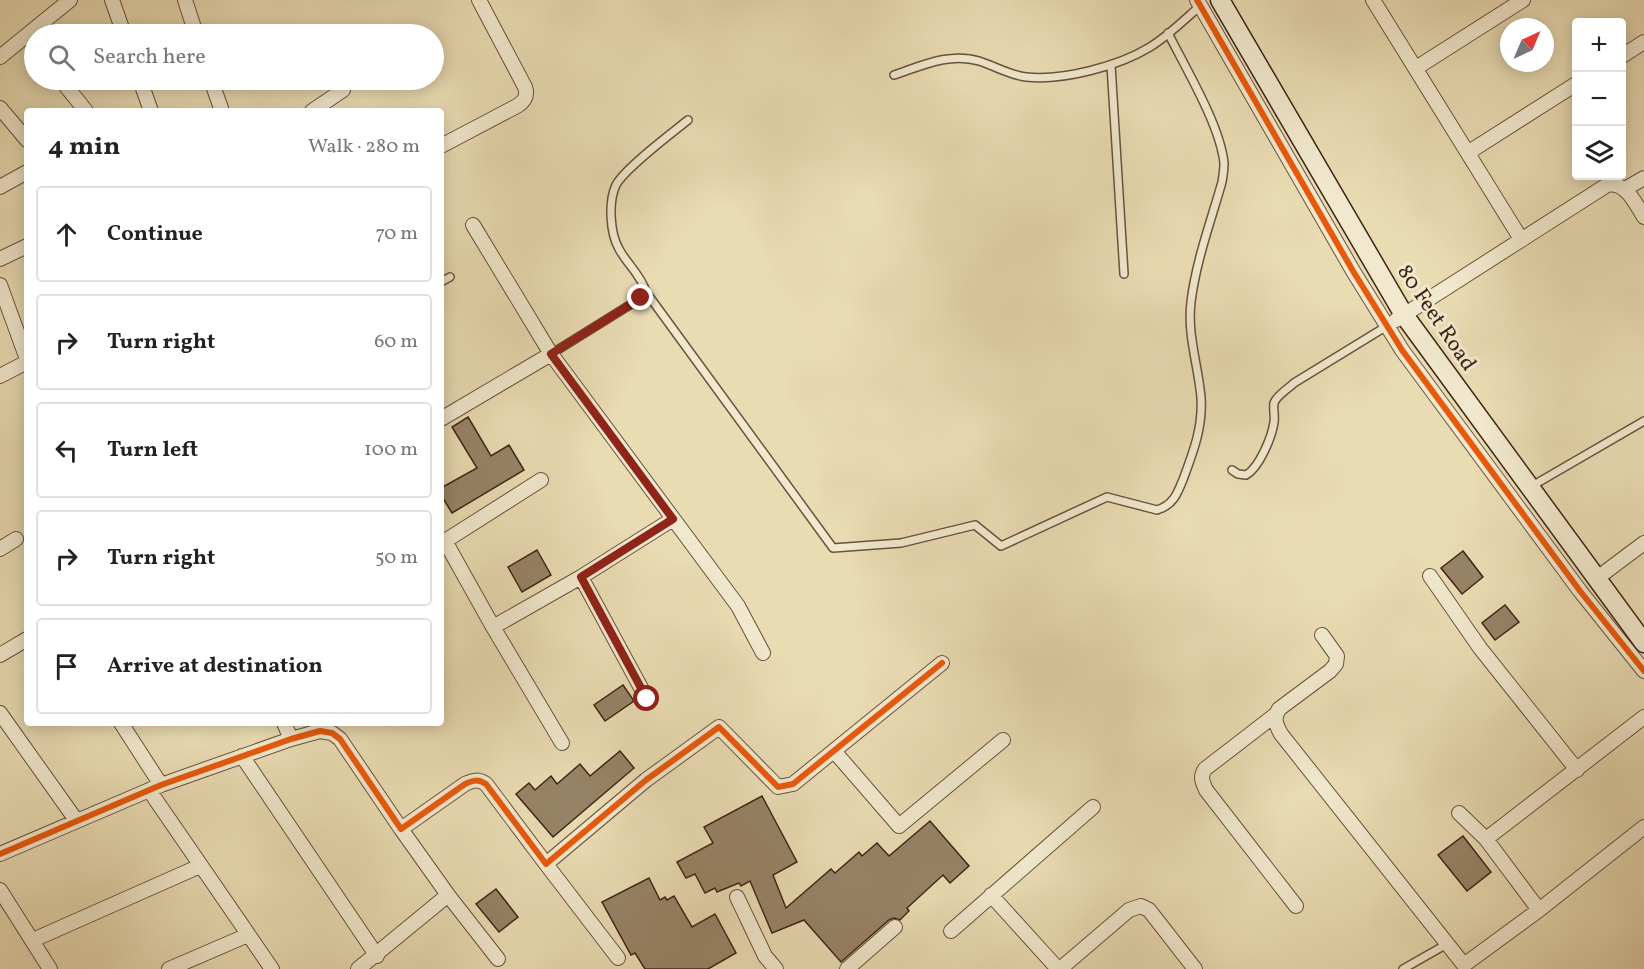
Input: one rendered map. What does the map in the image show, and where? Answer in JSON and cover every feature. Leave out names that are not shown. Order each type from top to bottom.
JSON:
[{"type":"street","points":[[47,24],[70,0]]},
{"type":"street","points":[[112,0],[120,24]]},
{"type":"street","points":[[185,0],[193,24]]},
{"type":"street","points":[[444,144],[517,106],[527,94],[479,0]]},
{"type":"street","name":"80 Feet Road","points":[[1220,0],[1404,315],[1644,643]]},
{"type":"street","points":[[1373,0],[1521,239]]},
{"type":"street","points":[[1416,68],[1523,0]]},
{"type":"street","points":[[1198,3],[1353,271],[1402,350],[1580,591],[1644,671]]},
{"type":"street","points":[[1626,53],[1644,42]]},
{"type":"street","points":[[0,57],[24,45]]},
{"type":"street","points":[[1469,152],[1572,87]]},
{"type":"street","points":[[69,90],[84,108]]},
{"type":"street","points":[[144,90],[150,108]]},
{"type":"street","points":[[215,90],[221,108]]},
{"type":"street","points":[[316,108],[343,90]]},
{"type":"street","points":[[0,108],[24,136]]},
{"type":"street","points":[[0,187],[24,174]]},
{"type":"street","points":[[1625,189],[1644,178]]},
{"type":"street","points":[[1387,326],[1607,185],[1613,184],[1625,189],[1644,217]]},
{"type":"street","points":[[473,225],[551,354],[738,606],[763,653]]},
{"type":"street","points":[[0,259],[24,247]]},
{"type":"street","points":[[0,285],[24,353]]},
{"type":"street","points":[[444,417],[551,354]]},
{"type":"street","points":[[0,376],[24,363]]},
{"type":"street","points":[[444,541],[542,480]]},
{"type":"street","points":[[493,627],[581,577],[673,519]]},
{"type":"street","points":[[0,549],[16,539]]},
{"type":"street","points":[[1596,579],[1644,543]]},
{"type":"street","points":[[444,544],[562,743]]},
{"type":"street","points":[[1430,576],[1480,648],[1577,770]]},
{"type":"street","points":[[581,577],[647,699]]},
{"type":"street","points":[[1296,906],[1206,790],[1202,775],[1205,769],[1336,664],[1337,656],[1322,635]]},
{"type":"street","points":[[0,655],[24,641]]},
{"type":"street","points":[[546,864],[646,780],[719,727],[778,787],[793,784],[942,663]]},
{"type":"street","points":[[0,714],[76,820]]},
{"type":"street","points":[[1275,715],[1276,725],[1281,735],[1464,965],[1539,910],[1644,827]]},
{"type":"street","points":[[1486,839],[1644,717]]},
{"type":"street","points":[[123,726],[200,866],[272,969]]},
{"type":"street","points":[[285,726],[291,739]]},
{"type":"street","points":[[0,854],[155,787],[291,739],[320,731],[332,733],[340,739],[448,895],[498,959]]},
{"type":"street","points":[[834,751],[899,826],[1003,740]]},
{"type":"street","points":[[242,756],[376,956]]},
{"type":"street","points":[[401,829],[465,784],[473,780],[486,784],[618,958]]},
{"type":"street","points":[[951,931],[1093,807]]},
{"type":"street","points":[[1459,813],[1486,839],[1539,910]]},
{"type":"street","points":[[33,940],[200,866]]},
{"type":"street","points":[[0,890],[50,969]]},
{"type":"street","points":[[358,969],[448,895]]},
{"type":"street","points":[[992,895],[1059,969],[1130,910],[1141,906],[1149,910],[1195,969]]},
{"type":"street","points":[[737,897],[765,956],[776,969]]},
{"type":"street","points":[[847,969],[895,927]]},
{"type":"street","points":[[169,969],[249,935]]},
{"type":"lane","points":[[894,75],[943,60],[959,58],[978,61],[1010,75],[1030,77],[1096,70],[1150,47],[1168,33],[1198,3]]},
{"type":"lane","points":[[688,120],[626,173],[616,185],[612,202],[612,228],[618,248],[643,282],[646,292],[833,548],[901,543],[975,525],[1001,546],[1107,497],[1156,510],[1164,508],[1176,497],[1197,442],[1201,418],[1201,396],[1194,352],[1191,303],[1222,182],[1224,165],[1211,122],[1168,33]]},
{"type":"lane","points":[[1111,64],[1124,274]]},
{"type":"lane","points":[[444,280],[450,276]]},
{"type":"lane","points":[[551,354],[641,298],[646,292]]},
{"type":"lane","points":[[1232,470],[1246,475],[1253,471],[1260,462],[1274,424],[1274,404],[1281,394],[1294,383],[1387,326]]},
{"type":"lane","points":[[1529,487],[1644,421]]},
{"type":"lane","points":[[1402,969],[1448,944]]},
{"type":"building","points":[[468,417],[491,456],[509,445],[524,470],[452,513],[444,500],[444,486],[477,468],[452,427]]},
{"type":"building","points":[[537,550],[551,575],[522,592],[508,567]]},
{"type":"building","points":[[1463,551],[1483,577],[1462,594],[1441,568]]},
{"type":"building","points":[[1505,605],[1519,622],[1495,640],[1482,623]]},
{"type":"building","points":[[623,685],[634,701],[605,721],[594,705]]},
{"type":"building","points":[[620,751],[634,768],[553,837],[516,794],[529,783],[535,790],[551,776],[557,784],[580,764],[590,776]]},
{"type":"building","points":[[762,796],[797,862],[773,875],[786,908],[831,869],[835,873],[859,852],[862,856],[877,843],[889,856],[930,821],[969,866],[950,883],[943,875],[907,908],[909,911],[900,920],[894,918],[889,920],[841,962],[804,920],[772,933],[750,881],[741,886],[739,883],[717,892],[715,888],[705,893],[695,874],[686,878],[677,862],[713,843],[704,827]]},
{"type":"building","points":[[1463,836],[1491,872],[1467,891],[1438,855]]},
{"type":"building","points":[[649,878],[660,900],[665,897],[667,900],[674,896],[692,927],[715,914],[736,953],[708,969],[645,969],[635,953],[631,955],[602,902]]},
{"type":"building","points":[[496,889],[518,917],[499,932],[476,904]]},
{"type":"cycle path","points":[[1197,0],[1353,271],[1402,350],[1580,591],[1644,671]]},
{"type":"cycle path","points":[[0,854],[161,785],[320,731],[332,733],[340,739],[401,829],[465,784],[478,781],[486,784],[546,864],[646,780],[719,727],[778,787],[793,784],[942,663]]},
{"type":"route","points":[[641,298],[551,354],[673,519],[581,577],[647,699]]}]
